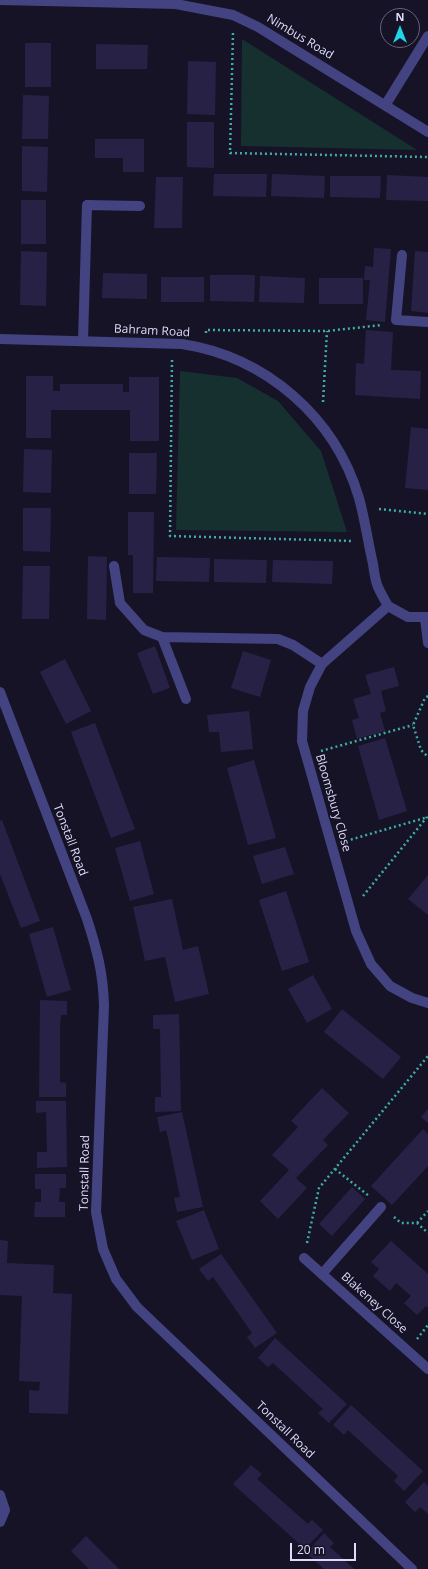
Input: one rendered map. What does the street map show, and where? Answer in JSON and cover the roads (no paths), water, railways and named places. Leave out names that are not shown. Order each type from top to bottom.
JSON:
[{"type":"street","name":"Nimbus Road","points":[[0,0],[176,4],[233,15],[258,27],[386,104],[428,132]]},
{"type":"street","points":[[386,104],[428,36]]},
{"type":"street","points":[[83,341],[87,205],[140,206]]},
{"type":"street","points":[[402,255],[396,320],[428,322]]},
{"type":"street","name":"Bahram Road","points":[[0,339],[173,344],[203,347],[226,354],[264,375],[295,396],[322,426],[345,460],[360,507],[378,587],[388,606]]},
{"type":"street","points":[[114,566],[120,603],[144,630],[162,637],[278,639],[293,645],[322,664]]},
{"type":"street","points":[[388,606],[408,617],[426,617],[428,643]]},
{"type":"street","name":"Bloomsbury Close","points":[[388,606],[322,664],[310,687],[303,711],[302,741],[350,912],[356,931],[371,964],[390,986],[412,998],[428,1003]]},
{"type":"street","points":[[162,637],[186,699]]},
{"type":"street","name":"Tonstall Road","points":[[0,692],[96,946],[103,975],[104,1005],[96,1212],[103,1249],[116,1279],[137,1307],[412,1569]]},
{"type":"street","points":[[322,1274],[381,1207]]},
{"type":"street","name":"Blakeney Close","points":[[304,1258],[428,1369]]},
{"type":"street","points":[[0,1495],[5,1510],[0,1522]]}]
